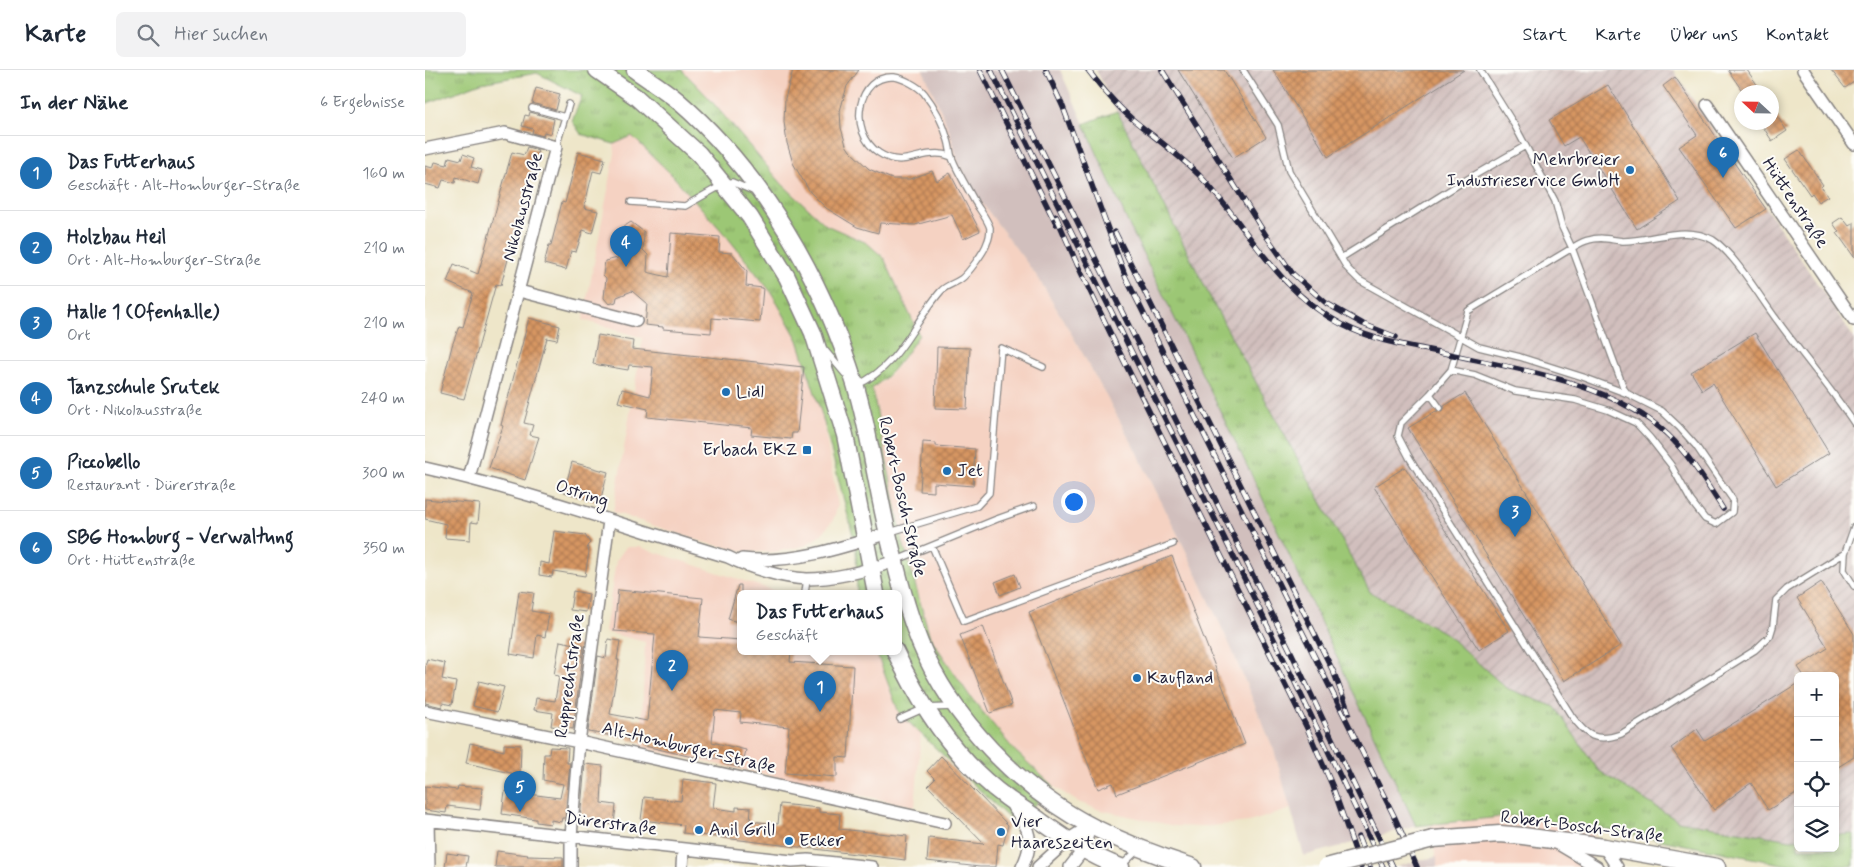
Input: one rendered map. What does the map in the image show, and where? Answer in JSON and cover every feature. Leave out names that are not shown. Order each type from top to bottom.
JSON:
[{"type":"main road","points":[[597,70],[636,97],[699,154],[750,218],[787,278],[813,332],[845,435],[875,590]]},
{"type":"main road","name":"Robert-Bosch-Straße","points":[[635,70],[676,100],[706,128],[764,197],[812,277],[835,327],[855,385],[871,448],[887,533],[902,588],[920,642],[933,669],[956,707],[1012,770],[1048,800],[1090,826],[1140,848],[1188,865]]},
{"type":"main road","points":[[897,655],[909,680],[937,726],[958,752],[985,780],[1006,798],[1084,849],[1120,867]]},
{"type":"main road","name":"Robert-Bosch-Straße","points":[[1326,867],[1433,839],[1500,834],[1604,847],[1717,867]]},
{"type":"street","points":[[609,70],[636,97]]},
{"type":"street","points":[[646,70],[676,100]]},
{"type":"street","points":[[1803,70],[1854,144]]},
{"type":"street","name":"Hüttenstraße","points":[[1707,105],[1854,320]]},
{"type":"street","name":"Nikolausstraße","points":[[425,148],[505,133],[557,147],[469,478]]},
{"type":"street","points":[[519,291],[635,321]]},
{"type":"street","name":"Ostring","points":[[425,468],[469,478],[776,573],[807,578],[871,569],[895,561]]},
{"type":"street","name":"Rupprechtstraße","points":[[571,867],[571,836],[579,742],[609,521]]},
{"type":"street","name":"Ostring","points":[[728,557],[755,560],[800,558],[887,533]]},
{"type":"street","name":"Alt-Homburger-Straße","points":[[425,712],[579,742],[945,823]]},
{"type":"street","points":[[1006,798],[1024,820],[1029,831],[1029,851],[1022,867]]},
{"type":"street","points":[[426,820],[429,867]]},
{"type":"street","name":"Dürerstraße","points":[[426,820],[683,850],[872,867]]},
{"type":"street","points":[[1038,867],[1069,839],[1090,826]]},
{"type":"street","points":[[1070,867],[1084,849],[1090,826]]},
{"type":"street","points":[[1551,840],[1597,867]]},
{"type":"street","points":[[1604,847],[1617,867]]},
{"type":"street","points":[[682,867],[683,850]]},
{"type":"street","name":"Dürerstraße","points":[[792,861],[803,867]]},
{"type":"lane","points":[[1243,70],[1278,125],[1289,171],[1347,268],[1359,280],[1479,347],[1556,367],[1628,394],[1662,411],[1696,446],[1733,500],[1732,512],[1716,524],[1705,519],[1691,501],[1671,465],[1636,423],[1608,410],[1575,400],[1515,391],[1475,375],[1451,370]]},
{"type":"lane","points":[[1480,70],[1555,200],[1562,226],[1572,248],[1624,389],[1628,394]]},
{"type":"lane","points":[[813,332],[823,348],[855,385],[871,379],[888,365],[931,302],[943,288],[962,279],[987,244],[990,228],[952,157],[942,122],[923,91],[896,77],[881,80],[867,91],[860,107],[859,119],[863,136],[875,150],[895,160],[907,160],[924,155],[941,154],[952,157]]},
{"type":"lane","points":[[557,147],[569,104]]},
{"type":"lane","points":[[532,108],[565,117]]},
{"type":"lane","points":[[1341,258],[1461,183],[1525,146]]},
{"type":"lane","points":[[631,202],[685,206],[731,182],[742,185],[764,197]]},
{"type":"lane","points":[[1845,553],[1787,589],[1776,600],[1770,636],[1755,650],[1621,734],[1609,738],[1598,738],[1582,730],[1571,715],[1506,614],[1398,436],[1401,423],[1451,370],[1468,311],[1572,248],[1589,240],[1605,238],[1623,241],[1678,234],[1701,235],[1714,241],[1729,254],[1834,393],[1854,423]]},
{"type":"lane","points":[[887,533],[977,506],[989,493],[1001,348],[1043,367]]},
{"type":"lane","points":[[1430,394],[1441,408]]},
{"type":"lane","points":[[895,561],[997,519],[1034,506]]},
{"type":"lane","points":[[1854,527],[1845,553],[1844,570],[1854,586]]},
{"type":"lane","points":[[932,546],[965,621],[1173,544]]},
{"type":"lane","points":[[805,590],[807,578]]},
{"type":"lane","points":[[900,719],[925,708],[956,707]]},
{"type":"lane","points":[[1120,867],[1140,848]]},
{"type":"shaded area","points":[[682,70],[923,70],[949,129],[960,167],[982,203],[1039,279],[1078,345],[1132,443],[1186,551],[1229,643],[1274,750],[1291,809],[1249,822],[1201,827],[1175,826],[1100,810],[1078,802],[1053,786],[1014,750],[968,695],[930,637],[903,542],[872,388],[882,382],[897,367],[919,335],[884,258],[867,243],[826,225],[782,184],[708,97]]},
{"type":"shaded area","points":[[923,70],[1060,70],[1130,227],[1254,480],[1416,826],[1304,856],[1274,750],[1229,643],[1186,551],[1132,443],[1078,345],[1039,279],[982,203],[960,167],[949,129]]},
{"type":"shaded area","points":[[1096,70],[1673,70],[1854,338],[1854,834],[1839,835],[1839,672],[1794,672],[1794,840],[1678,821],[1598,770],[1555,707],[1506,688],[1445,633],[1370,592],[1214,305]]},
{"type":"shaded area","points":[[632,136],[672,175],[728,238],[771,292],[798,340],[822,415],[838,505],[833,520],[821,535],[805,546],[775,552],[747,552],[706,543],[613,512],[643,338],[583,320],[615,153],[614,144]]},
{"type":"shaded area","points":[[626,547],[639,547],[772,590],[737,590],[737,655],[877,655],[899,713],[921,734],[915,807],[641,748],[645,642],[605,632],[616,561]]},
{"type":"shaded area","points":[[1509,816],[1595,827],[1590,867],[1437,867],[1430,824]]},
{"type":"shaded area","points":[[1437,857],[1437,867],[1396,867],[1425,859]]},
{"type":"green space","points":[[425,70],[682,70],[708,97],[782,184],[826,225],[867,243],[884,258],[919,335],[904,357],[872,388],[903,542],[930,637],[969,695],[1014,750],[1053,786],[1016,825],[899,713],[877,655],[902,655],[902,590],[857,590],[856,547],[822,415],[798,340],[771,292],[728,238],[672,175],[632,136],[614,144],[581,134],[572,121],[582,96],[537,73],[481,83],[425,104]]},
{"type":"green space","points":[[1117,111],[1214,305],[1370,592],[1445,633],[1506,688],[1555,707],[1598,770],[1678,821],[1794,840],[1794,852],[1839,852],[1839,835],[1854,834],[1854,866],[1787,865],[1595,827],[1510,816],[1416,826],[1254,480],[1130,227],[1084,124]]},
{"type":"building","points":[[793,70],[859,70],[847,86],[840,111],[841,128],[846,145],[850,151],[869,169],[892,179],[910,179],[932,171],[937,181],[950,173],[980,231],[963,239],[952,215],[915,225],[880,223],[878,233],[857,227],[826,208],[810,192],[793,163],[787,143],[784,122],[785,98]]},
{"type":"building","points":[[1178,70],[1224,70],[1266,137],[1233,158]]},
{"type":"building","points":[[1273,70],[1464,70],[1328,157]]},
{"type":"building","points":[[1728,70],[1747,70],[1757,85],[1738,85]]},
{"type":"building","points":[[1831,70],[1854,70],[1854,82],[1845,88]]},
{"type":"building","points":[[1675,77],[1766,209],[1736,228],[1679,147],[1697,135],[1663,86]]},
{"type":"building","name":"Mehrbreier Industrieservice GmbH","points":[[1608,85],[1680,201],[1637,229],[1579,137],[1564,146],[1549,120]]},
{"type":"building","points":[[536,88],[560,94],[556,110],[532,103]]},
{"type":"building","points":[[530,112],[554,119],[551,134],[544,132],[543,136],[532,133],[533,129],[522,126],[525,115],[529,116]]},
{"type":"building","points":[[1779,119],[1787,131],[1772,141],[1765,130],[1779,130]]},
{"type":"building","points":[[527,147],[538,150],[501,285],[496,284],[464,399],[440,393],[452,346],[459,326],[463,327],[473,293],[447,282],[454,264],[478,274],[512,152],[524,155]]},
{"type":"building","points":[[1799,150],[1823,185],[1821,187],[1828,196],[1818,202],[1812,193],[1810,195],[1785,159]]},
{"type":"building","points":[[578,152],[605,159],[601,173],[593,171],[584,208],[598,211],[592,233],[583,230],[576,252],[571,251],[566,270],[544,264],[562,202],[565,203]]},
{"type":"building","points":[[463,154],[474,158],[471,167],[482,170],[478,184],[456,177],[455,183],[443,180],[440,188],[425,184],[425,166],[433,168],[435,162],[447,165],[449,157],[461,160]]},
{"type":"building","points":[[1842,217],[1849,226],[1854,222],[1854,257],[1837,233],[1839,232],[1833,223]]},
{"type":"building","points":[[631,222],[644,232],[643,250],[648,255],[647,272],[668,277],[671,233],[720,237],[719,252],[732,253],[747,271],[746,286],[763,288],[760,322],[712,318],[711,333],[663,329],[663,327],[645,325],[647,304],[632,291],[617,297],[616,302],[609,304],[604,298],[606,278],[603,275],[605,261],[618,258],[620,229]]},
{"type":"building","points":[[529,318],[560,326],[557,340],[547,338],[524,423],[533,425],[530,435],[539,437],[525,480],[489,468],[503,426],[501,425]]},
{"type":"building","points":[[1755,333],[1829,453],[1776,486],[1713,383],[1702,390],[1691,372]]},
{"type":"building","name":"Lidl","points":[[598,335],[633,341],[632,349],[804,367],[797,433],[792,433],[791,439],[751,435],[752,428],[647,417],[648,409],[618,402],[622,389],[650,396],[653,367],[629,365],[628,370],[593,364]]},
{"type":"building","points":[[937,347],[970,348],[967,409],[935,408]]},
{"type":"building","points":[[1465,393],[1621,645],[1564,681],[1408,428],[1436,411],[1442,412],[1444,406]]},
{"type":"building","name":"Jet","points":[[923,442],[936,443],[936,446],[975,449],[973,486],[934,483],[934,492],[920,491]]},
{"type":"building","points":[[572,462],[608,472],[601,498],[598,497],[597,502],[564,492]]},
{"type":"building","points":[[1405,467],[1509,631],[1479,650],[1374,487]]},
{"type":"building","points":[[425,499],[480,504],[478,523],[471,522],[470,540],[445,538],[446,524],[425,519]]},
{"type":"building","points":[[554,531],[585,535],[590,543],[587,546],[589,552],[585,576],[553,571],[552,577],[539,575],[540,562],[549,564]]},
{"type":"building","name":"Kaufland","points":[[1172,556],[1245,744],[1117,794],[1113,783],[1098,789],[1029,612]]},
{"type":"building","points":[[1015,574],[1020,587],[1000,595],[995,582]]},
{"type":"building","points":[[1821,582],[1854,634],[1854,757],[1839,766],[1839,672],[1801,672],[1798,667],[1828,648],[1797,598]]},
{"type":"building","points":[[738,585],[741,585],[741,590],[737,590],[737,622],[728,619]]},
{"type":"building","points":[[618,590],[703,598],[699,637],[737,640],[737,655],[791,655],[790,662],[853,666],[848,758],[837,757],[837,777],[785,773],[789,727],[740,722],[741,713],[715,710],[712,742],[746,750],[742,768],[724,764],[725,759],[688,756],[645,746],[645,743],[628,740],[628,738],[588,732],[598,656],[606,658],[608,639],[620,641],[617,660],[619,660],[610,714],[647,721],[655,634],[614,631]]},
{"type":"building","points":[[519,591],[534,593],[531,611],[549,614],[545,637],[537,635],[534,658],[510,654]]},
{"type":"building","points":[[573,591],[589,594],[586,612],[570,610]]},
{"type":"building","points":[[983,626],[1012,705],[990,713],[960,635]]},
{"type":"building","points":[[560,641],[584,646],[573,729],[551,726],[553,713],[534,710],[536,698],[555,701],[559,676],[554,675]]},
{"type":"building","points":[[427,659],[445,663],[442,679],[456,682],[452,705],[442,703],[442,707],[425,703],[425,667]]},
{"type":"building","points":[[479,681],[504,687],[497,712],[473,706]]},
{"type":"building","points":[[1794,685],[1794,794],[1768,810],[1751,783],[1714,810],[1671,748],[1697,729],[1705,741]]},
{"type":"building","points":[[470,743],[504,751],[504,744],[521,745],[520,775],[466,763]]},
{"type":"building","points":[[550,747],[568,748],[567,763],[570,763],[565,818],[562,818],[561,822],[551,820],[551,824],[536,822],[536,819],[502,814],[505,791],[560,798],[563,784],[543,780],[544,754],[549,754]]},
{"type":"building","points":[[941,756],[1008,825],[1003,845],[998,844],[996,867],[927,861],[929,838],[984,844],[928,786],[935,779],[927,771]]},
{"type":"building","points":[[585,764],[603,766],[601,803],[616,805],[614,825],[580,820]]},
{"type":"building","points":[[683,779],[716,783],[713,808],[736,811],[736,807],[751,808],[750,821],[778,824],[780,804],[819,808],[819,812],[840,814],[839,829],[907,836],[905,860],[683,833],[684,825],[641,820],[644,797],[681,801]]},
{"type":"building","points":[[425,786],[457,790],[458,786],[482,788],[480,810],[447,806],[446,813],[425,810]]},
{"type":"building","points":[[497,851],[527,856],[563,857],[563,867],[495,867]]},
{"type":"building","points":[[447,853],[468,856],[466,867],[445,867]]},
{"type":"railway","points":[[980,70],[1056,224]]},
{"type":"railway","points":[[991,70],[1239,567],[1383,867]]},
{"type":"railway","points":[[1002,70],[1292,654],[1393,867]]},
{"type":"railway","points":[[1046,70],[1063,107],[1126,278],[1394,816],[1417,867]]},
{"type":"railway","points":[[1088,70],[1125,113],[1199,175],[1281,276],[1319,311],[1355,331],[1379,339],[1532,372],[1592,390],[1620,402],[1646,417],[1676,443],[1698,470],[1723,509]]},
{"type":"railway","points":[[1162,70],[1267,237],[1293,274],[1326,303],[1363,324],[1396,337]]},
{"type":"railway","points":[[1056,216],[1117,347],[1307,728],[1332,785],[1361,867]]},
{"type":"railway","points":[[1115,232],[1334,673],[1349,713]]},
{"type":"railway","points":[[1358,837],[1370,867]]},
{"type":"place","name":"Mehrbreier Industrieservice GmbH","points":[[1630,170]]},
{"type":"place","name":"SBG Homburg - Verwaltung","points":[[1723,178]]},
{"type":"place","name":"Tanzschule Srutek","points":[[626,267]]},
{"type":"place","name":"Lidl","points":[[726,392]]},
{"type":"place","name":"Erbach EKZ","points":[[807,450]]},
{"type":"place","name":"Jet","points":[[947,471]]},
{"type":"place","name":"Halle 1 (Ofenhalle)","points":[[1515,537]]},
{"type":"place","name":"Kaufland","points":[[1137,678]]},
{"type":"place","name":"Holzbau Heil","points":[[672,691]]},
{"type":"place","name":"Das Futterhaus","points":[[820,712]]},
{"type":"place","name":"Piccobello","points":[[520,812]]},
{"type":"place","name":"Anil Grill","points":[[699,830]]},
{"type":"place","name":"Vier Haareszeiten","points":[[1001,832]]},
{"type":"place","name":"Ecker","points":[[789,841]]}]
